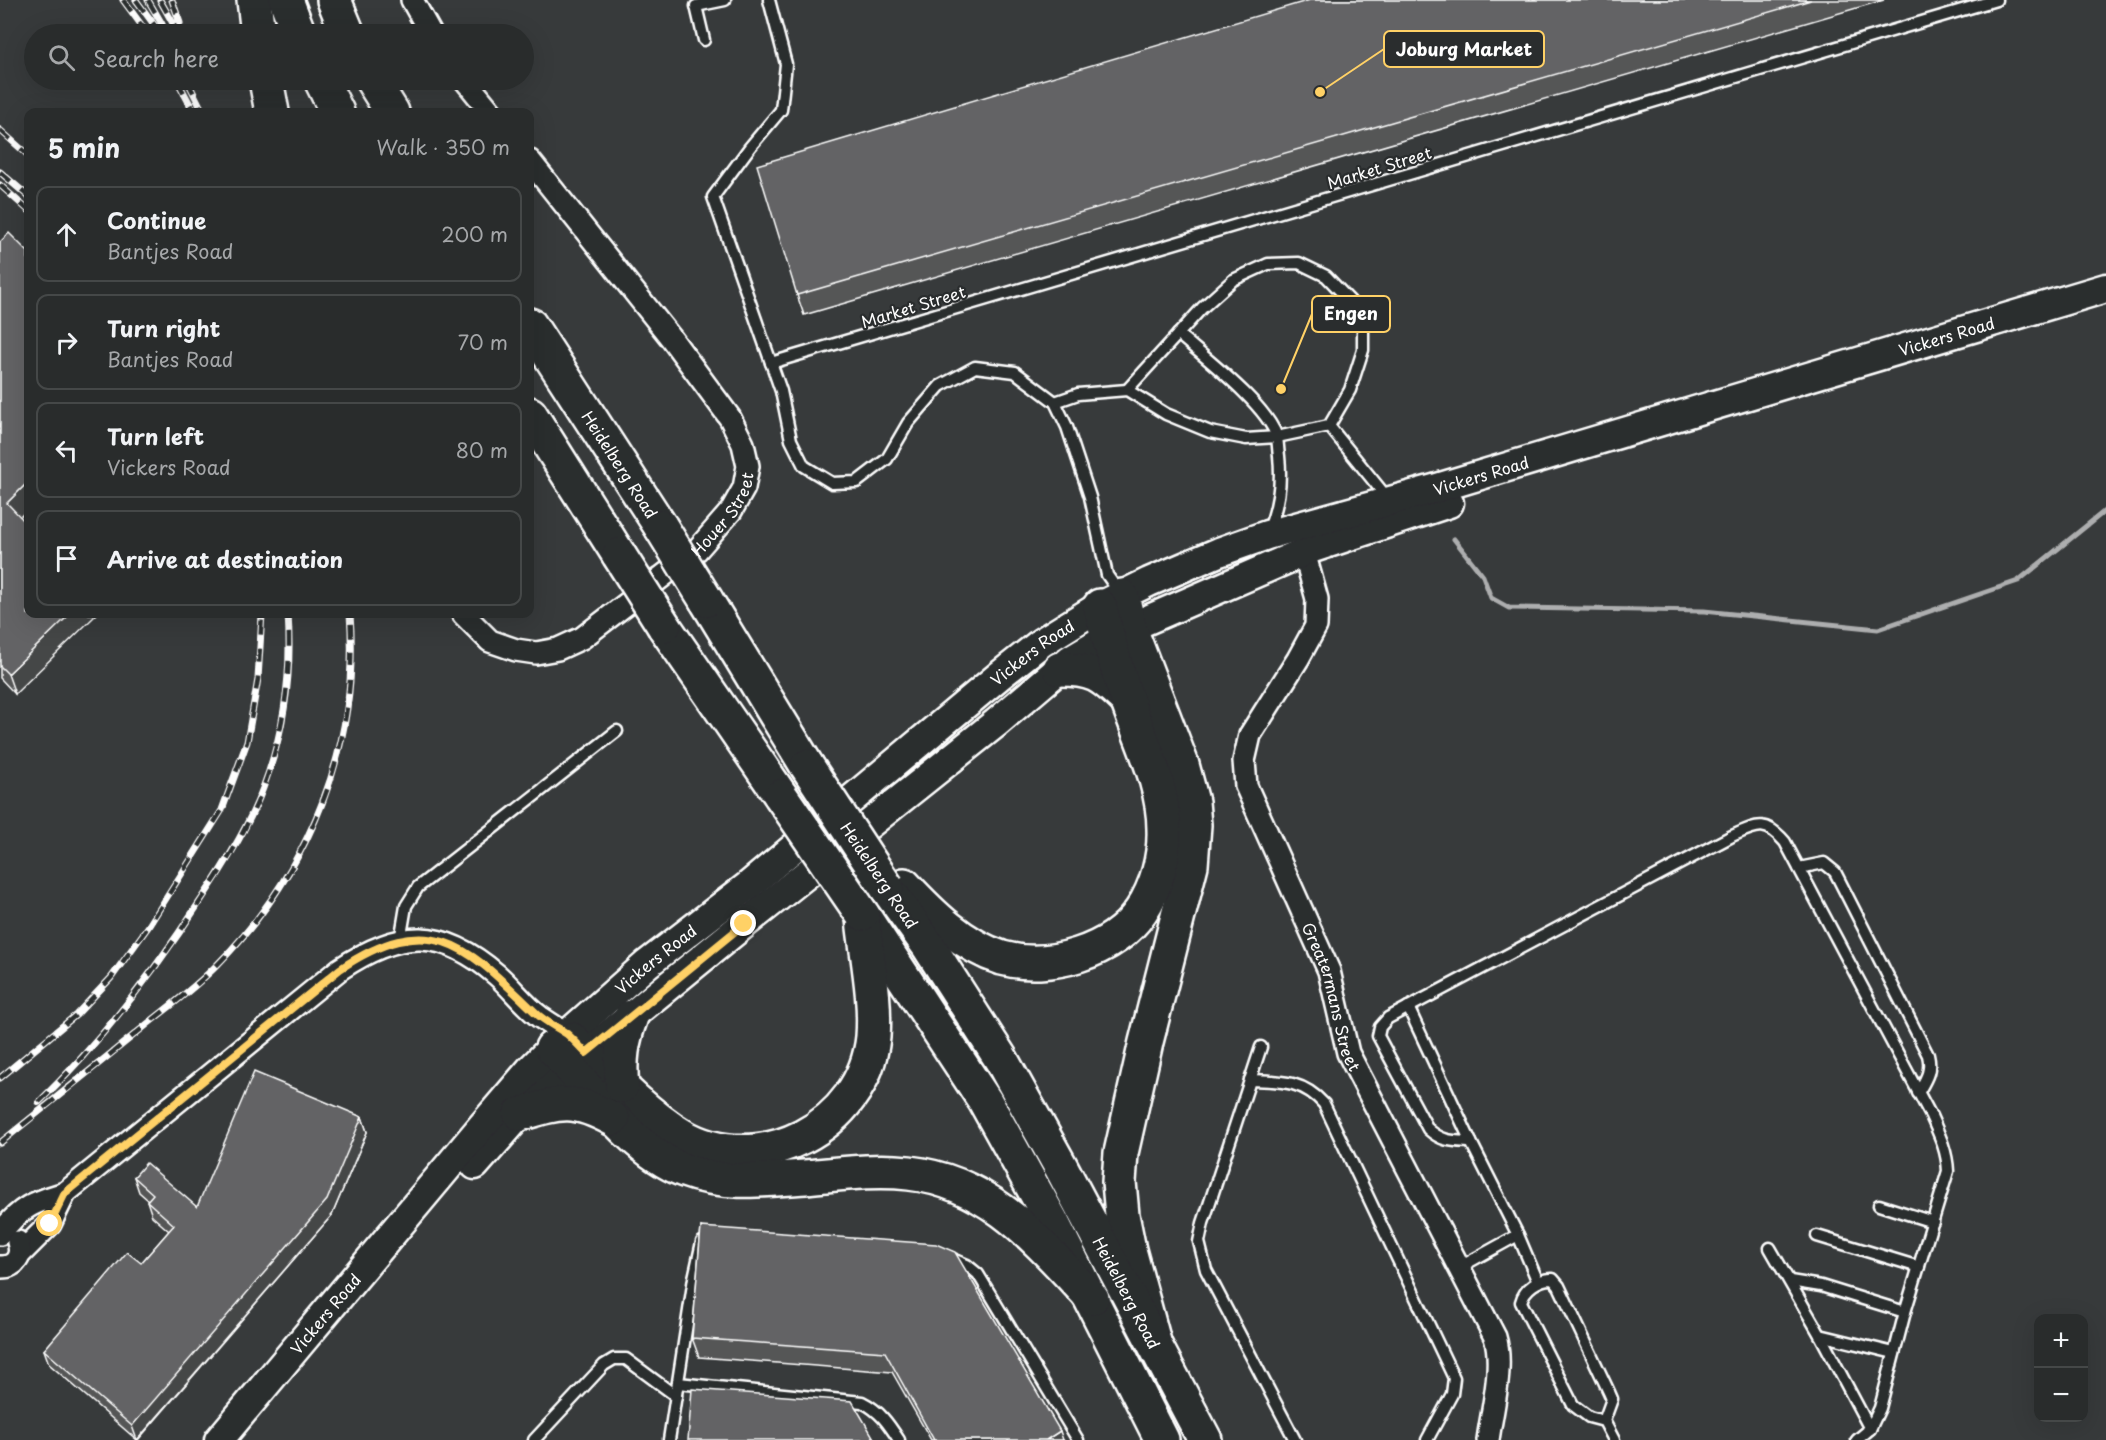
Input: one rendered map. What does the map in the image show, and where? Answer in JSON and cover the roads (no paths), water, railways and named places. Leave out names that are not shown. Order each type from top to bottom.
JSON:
[{"type":"main road","points":[[254,0],[257,24]]},
{"type":"main road","points":[[286,0],[295,24]]},
{"type":"main road","points":[[334,0],[344,24]]},
{"type":"main road","points":[[268,90],[271,108]]},
{"type":"main road","points":[[326,90],[336,108]]},
{"type":"main road","points":[[378,90],[390,108]]},
{"type":"main road","name":"Vickers Road","points":[[238,1440],[520,1114],[569,1051],[647,964],[748,886],[1008,669],[1107,591],[1149,582],[1266,535],[1434,489],[2106,288]]},
{"type":"main road","name":"Vickers Road","points":[[219,1440],[530,1070],[631,1017],[996,723],[1071,659],[1119,633],[1193,599],[1304,552],[1443,504],[2106,306]]},
{"type":"main road","name":"Heidelberg Road","points":[[534,331],[661,528],[807,766],[890,880],[928,945],[1001,1059],[1061,1167],[1204,1440]]},
{"type":"main road","name":"Heidelberg Road","points":[[534,420],[664,626],[862,914],[985,1101],[1092,1298],[1162,1440]]},
{"type":"main road","points":[[890,880],[957,934],[1001,957],[1027,962],[1053,961],[1073,957],[1101,945],[1117,935],[1132,921],[1150,894],[1160,871],[1164,829],[1163,809],[1153,772],[1127,700],[1119,633],[1107,591]]},
{"type":"main road","points":[[1119,633],[1182,765],[1192,802],[1195,843],[1121,1154],[1119,1182],[1122,1215],[1154,1342]]},
{"type":"main road","points":[[1060,669],[1082,669],[1096,674],[1127,700]]},
{"type":"main road","points":[[569,1051],[622,1086],[649,1111],[681,1135],[700,1144],[717,1148],[761,1151],[782,1146],[818,1128],[847,1100],[860,1080],[873,1036],[872,996],[862,914]]},
{"type":"main road","points":[[622,1086],[621,1047],[631,1017]]},
{"type":"main road","points":[[569,1051],[620,1123],[658,1158],[683,1170],[708,1177],[732,1180],[861,1173],[908,1173],[933,1177],[960,1186],[990,1201],[1016,1220],[1092,1298]]},
{"type":"main road","points":[[520,1114],[565,1102],[592,1107],[620,1123]]},
{"type":"street","points":[[412,0],[425,24]]},
{"type":"street","points":[[473,90],[488,108]]},
{"type":"street","name":"Houer Street","points":[[466,618],[490,640],[516,650],[536,653],[558,649],[582,638],[697,550],[731,511],[744,488],[748,466],[743,444],[730,418],[671,338],[534,166]]},
{"type":"street","name":"Greatermans Street","points":[[1304,552],[1317,599],[1316,626],[1250,735],[1244,761],[1246,786],[1329,970],[1348,1053],[1461,1267],[1498,1346],[1488,1440]]},
{"type":"street","points":[[0,1234],[14,1216],[23,1209],[44,1199],[65,1193],[340,969],[363,954],[400,941],[431,938],[451,944],[473,955],[498,975],[539,1016],[569,1051]]},
{"type":"street","points":[[0,1267],[12,1265],[50,1224],[65,1193]]},
{"type":"street","points":[[0,1234],[7,1234],[18,1241],[20,1254]]},
{"type":"lane","points":[[704,40],[695,3],[725,0]]},
{"type":"lane","points":[[769,0],[786,64],[781,110],[713,197],[781,391],[790,440],[804,466],[832,483],[857,482],[887,459],[908,423],[940,386],[975,367],[1015,372],[1055,402],[1067,427],[1090,497],[1107,591]]},
{"type":"lane","name":"Market Street","points":[[771,363],[1996,0]]},
{"type":"lane","points":[[1055,402],[1078,394],[1126,390],[1166,414],[1210,432],[1245,439],[1277,437],[1329,426],[1350,390],[1362,350],[1363,324],[1350,301],[1326,276],[1299,263],[1268,264],[1233,280],[1202,308],[1126,390]]},
{"type":"lane","points":[[1178,334],[1244,393],[1267,419],[1277,437],[1281,490],[1276,512],[1266,535]]},
{"type":"lane","points":[[1329,426],[1389,500]]},
{"type":"lane","points":[[400,941],[406,906],[418,887],[617,731]]},
{"type":"lane","points":[[1471,1142],[1446,1141],[1436,1137],[1428,1129],[1378,1036],[1380,1027],[1388,1018],[1748,829],[1760,825],[1774,829],[1785,842],[1918,1093],[1946,1149],[1948,1158],[1948,1171],[1905,1312],[1880,1408],[1869,1429],[1857,1440]]},
{"type":"lane","points":[[1799,868],[1824,863],[1834,872],[1928,1055],[1931,1066],[1929,1074],[1918,1093]]},
{"type":"lane","points":[[1408,1007],[1539,1282]]},
{"type":"lane","points":[[1261,1047],[1203,1223],[1199,1242],[1206,1270],[1295,1440]]},
{"type":"lane","points":[[1250,1080],[1280,1081],[1301,1086],[1314,1092],[1324,1104],[1454,1378],[1452,1394],[1427,1440]]},
{"type":"lane","points":[[1879,1206],[1933,1222]]},
{"type":"lane","points":[[669,1440],[694,1278],[702,1239],[708,1234]]},
{"type":"lane","points":[[1461,1267],[1518,1235]]},
{"type":"lane","points":[[1817,1236],[1919,1267]]},
{"type":"lane","points":[[1770,1248],[1820,1335],[1869,1429]]},
{"type":"lane","points":[[938,1255],[955,1258],[978,1274],[1078,1440]]},
{"type":"lane","points":[[1604,1421],[1589,1417],[1573,1405],[1521,1302],[1523,1294],[1545,1278],[1553,1279],[1564,1296],[1611,1399],[1604,1421],[1614,1440]]},
{"type":"lane","points":[[1790,1281],[1821,1286],[1905,1312]]},
{"type":"lane","points":[[1820,1335],[1894,1353]]},
{"type":"lane","points":[[534,1440],[604,1365],[614,1359],[626,1359],[676,1396]]},
{"type":"lane","points":[[678,1383],[862,1402],[875,1408],[886,1419],[899,1440]]},
{"type":"waterway","points":[[1454,539],[1483,576],[1491,598],[1509,608],[1704,611],[1878,629],[2018,581],[2106,510]]},
{"type":"railway","points":[[123,0],[141,24]]},
{"type":"railway","points":[[136,0],[154,24]]},
{"type":"railway","points":[[148,0],[162,24]]},
{"type":"railway","points":[[160,0],[173,24]]},
{"type":"railway","points":[[172,0],[180,23]]},
{"type":"railway","points":[[182,90],[192,108]]},
{"type":"railway","points":[[192,90],[201,108]]},
{"type":"railway","points":[[0,130],[24,151]]},
{"type":"railway","points":[[0,172],[24,193]]},
{"type":"railway","points":[[0,185],[24,206]]},
{"type":"railway","points":[[0,1078],[76,1015],[111,978],[148,927],[222,810],[247,742],[258,679],[262,618]]},
{"type":"railway","points":[[39,1102],[105,1031],[145,980],[210,887],[243,832],[263,788],[281,724],[289,658],[288,618]]},
{"type":"railway","points":[[0,1143],[201,981],[250,927],[279,888],[303,846],[322,803],[337,758],[347,711],[351,663],[350,618]]},
{"type":"place","name":"Joburg Market","points":[[1320,92]]},
{"type":"place","name":"Engen","points":[[1281,389]]}]
